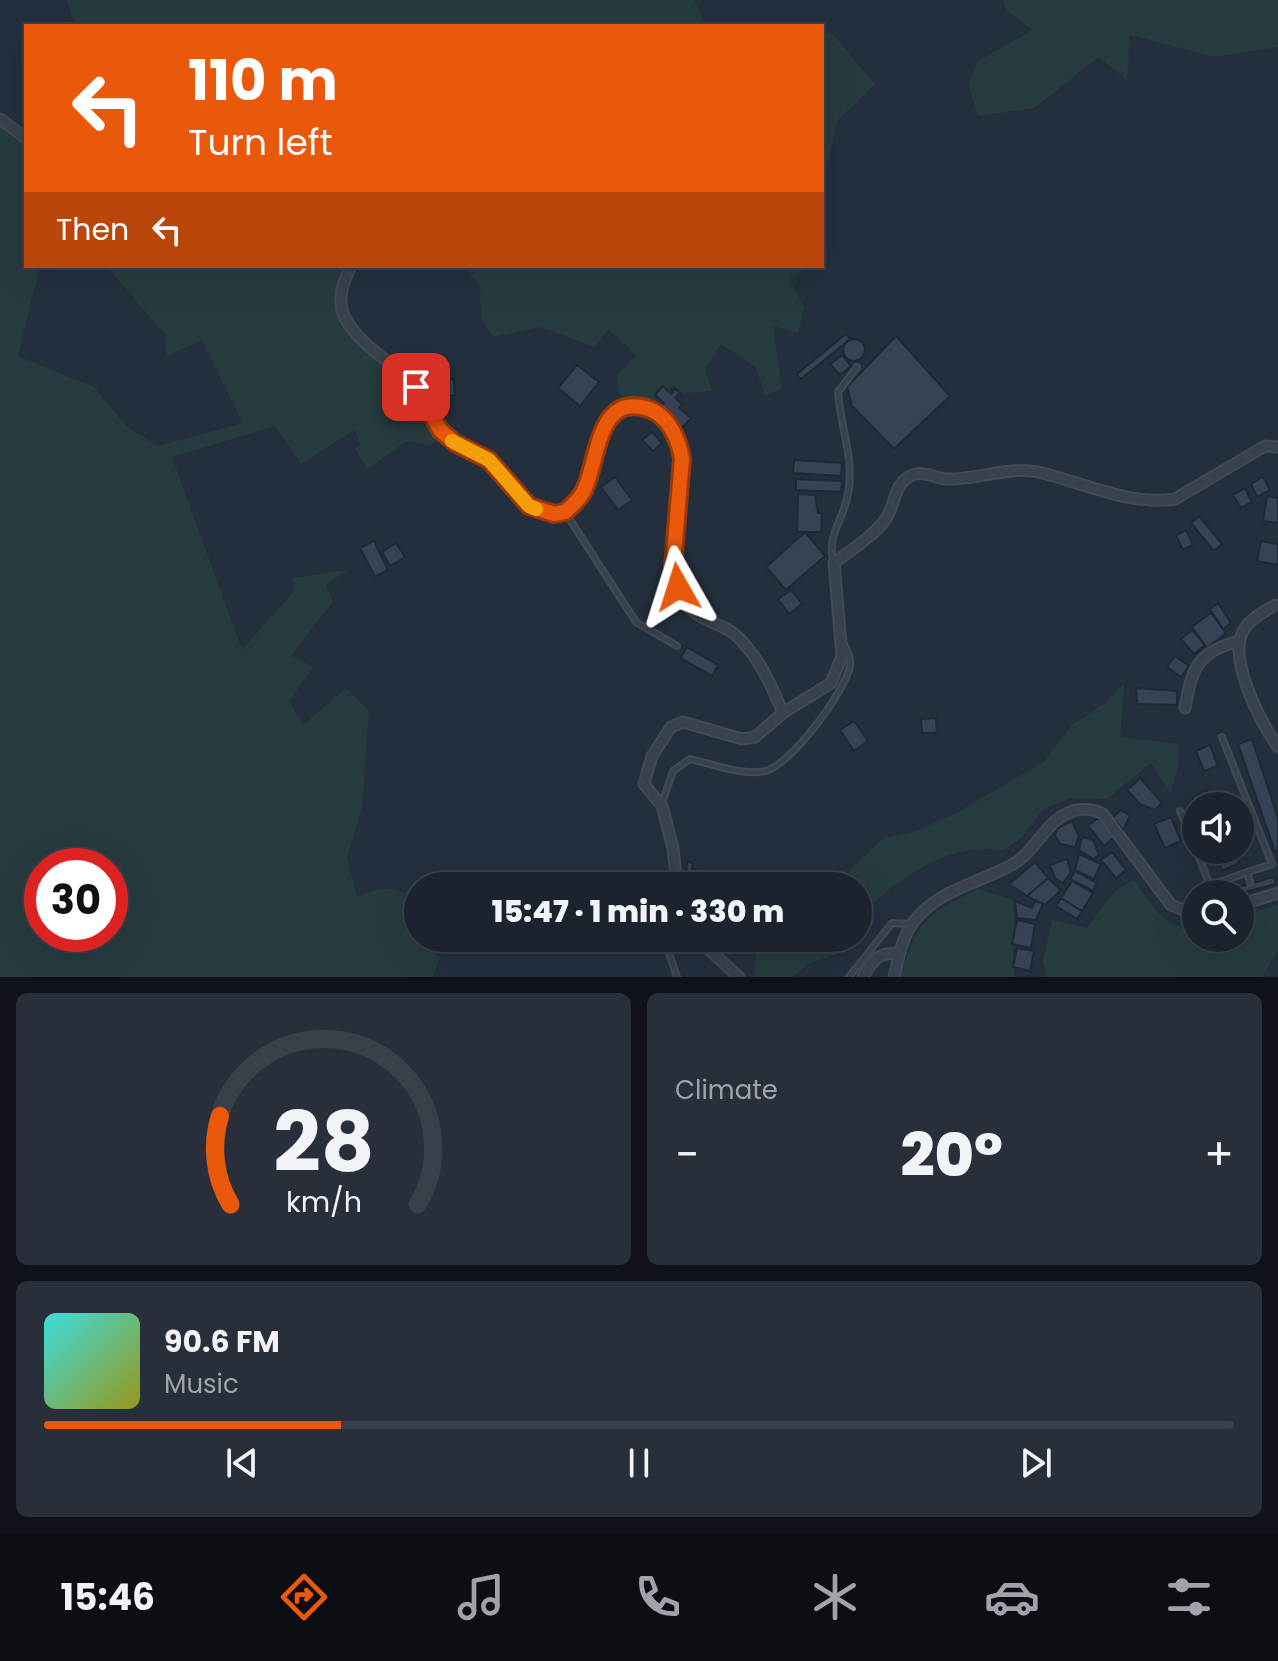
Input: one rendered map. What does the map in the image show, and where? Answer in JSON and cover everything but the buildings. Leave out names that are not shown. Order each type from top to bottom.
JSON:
[{"type":"street","points":[[0,119],[24,137]]},
{"type":"street","points":[[350,268],[340,294],[344,316],[357,336],[416,387],[440,430],[455,443],[489,460],[529,506],[554,514],[565,512],[584,490],[602,430],[611,414],[623,406],[638,405],[656,411],[679,442],[682,459],[673,566],[678,587],[683,598],[703,621],[738,636],[768,676],[783,713]]},
{"type":"street","points":[[675,872],[673,848],[662,806],[648,792],[644,774],[671,727],[683,722],[700,724],[742,739],[755,737],[783,713],[831,683],[839,669],[840,636],[834,563],[878,529],[892,509],[901,483],[919,472],[944,479],[1017,471],[1038,472],[1094,489],[1162,501],[1175,499],[1265,446],[1278,447]]},
{"type":"street","points":[[1277,603],[1245,626],[1239,641],[1239,655],[1251,695],[1278,747]]},
{"type":"street","points":[[1185,708],[1190,679],[1203,656],[1239,641]]},
{"type":"street","points":[[894,977],[911,925],[946,893],[1016,862],[1056,819],[1073,811],[1094,809],[1103,814],[1171,905],[1182,909]]},
{"type":"street","points":[[1254,896],[1278,893]]},
{"type":"street","points":[[711,952],[739,977]]},
{"type":"street","points":[[863,977],[875,958],[885,952],[900,953]]},
{"type":"lane","points":[[834,563],[830,547],[834,527],[848,494],[848,441],[838,392],[857,367]]},
{"type":"lane","points":[[565,512],[636,622],[677,646]]},
{"type":"lane","points":[[662,806],[673,771],[690,759],[759,772],[776,765],[818,725],[849,670],[851,660],[840,636]]},
{"type":"lane","points":[[1180,811],[1210,885],[1272,864],[1222,737]]},
{"type":"lane","points":[[1247,872],[1249,880]]},
{"type":"lane","points":[[849,977],[892,923],[911,925]]},
{"type":"lane","points":[[669,952],[677,977]]},
{"type":"green space","points":[[67,0],[694,0],[706,24],[74,24]]},
{"type":"green space","points":[[1003,0],[1278,0],[1278,47],[1215,57],[1130,35],[1127,80],[1099,57],[1034,108],[978,116],[968,84],[978,61],[1033,30],[1006,10]]},
{"type":"green space","points":[[830,31],[875,84],[838,120],[824,177],[824,36]]},
{"type":"green space","points":[[0,124],[24,141],[24,268],[40,268],[18,356],[94,387],[127,427],[158,446],[243,423],[202,340],[167,356],[165,334],[108,268],[346,268],[340,289],[339,308],[345,324],[354,337],[413,389],[441,437],[431,445],[407,441],[367,469],[355,448],[361,445],[354,430],[301,464],[275,426],[172,457],[242,650],[294,591],[293,578],[348,570],[326,585],[333,602],[292,656],[313,667],[289,701],[303,725],[346,688],[369,711],[362,807],[347,858],[357,897],[382,889],[404,893],[404,952],[437,952],[440,959],[432,977],[0,977]]},
{"type":"green space","points":[[463,268],[809,268],[790,279],[804,308],[798,333],[773,326],[782,388],[765,396],[756,367],[721,344],[705,369],[712,391],[683,393],[673,385],[669,389],[663,385],[654,395],[658,407],[639,401],[621,402],[616,375],[637,355],[608,330],[594,347],[541,327],[493,337],[481,318],[480,285]]},
{"type":"green space","points":[[1124,684],[1120,737],[1179,744],[1178,768],[1170,793],[1151,763],[1107,799],[1071,798],[1043,809],[1022,837],[1004,850],[962,851],[943,857],[906,877],[872,905],[872,872],[847,872],[884,838],[914,832],[958,812],[1044,762],[1072,725],[1105,703]]},
{"type":"green space","points":[[1134,879],[1159,913],[1182,928],[1182,952],[1254,952],[1254,913],[1278,904],[1278,950],[1262,977],[1046,977],[1043,961],[1052,920],[1087,928],[1115,891]]},
{"type":"green space","points":[[977,889],[1013,900],[1015,977],[901,977],[918,931],[946,906]]},
{"type":"green space","points":[[756,952],[838,952],[808,964],[793,977],[754,977]]},
{"type":"slow traffic","points":[[452,441],[489,460],[529,506],[536,509]]},
{"type":"route","points":[[416,387],[440,430],[455,443],[489,460],[529,506],[554,514],[565,512],[584,490],[602,430],[611,414],[623,406],[638,405],[656,411],[668,423],[679,442],[682,459],[673,566],[678,587]]}]
